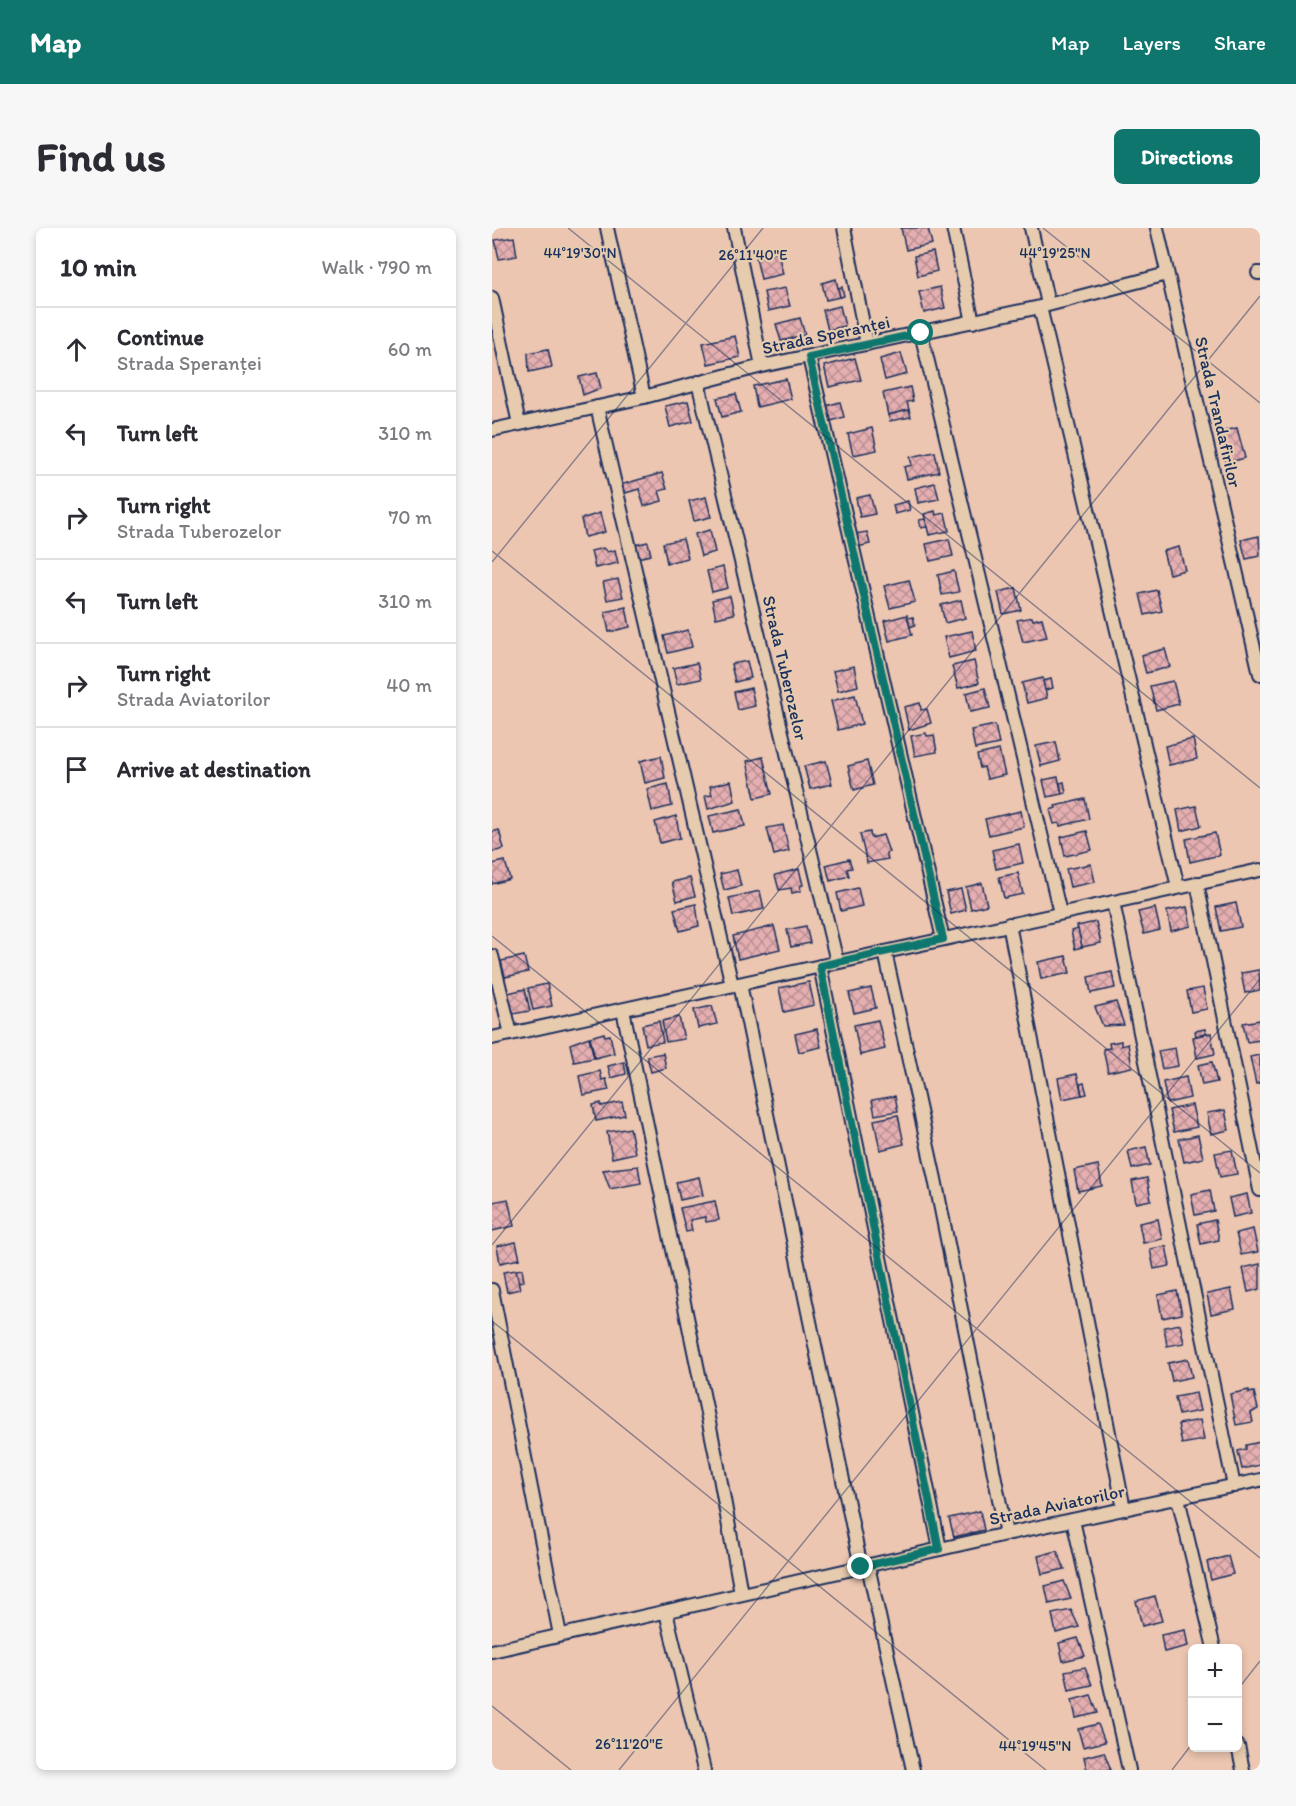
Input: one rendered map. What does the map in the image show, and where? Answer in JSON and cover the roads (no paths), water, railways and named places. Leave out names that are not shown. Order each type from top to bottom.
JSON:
[{"type":"street","points":[[607,228],[644,397]]},
{"type":"street","points":[[734,228],[762,366]]},
{"type":"street","points":[[844,228],[867,344]]},
{"type":"street","points":[[952,228],[973,321]]},
{"type":"street","points":[[1031,228],[1044,306],[1178,887]]},
{"type":"street","name":"Strada Trandafirilor","points":[[1156,228],[1260,674]]},
{"type":"street","name":"Strada Speranței","points":[[492,430],[644,397],[762,366],[1044,306],[1167,274]]},
{"type":"street","points":[[492,298],[519,424]]},
{"type":"street","points":[[921,333],[1060,913]]},
{"type":"street","points":[[809,357],[943,939]]},
{"type":"street","name":"Strada Tuberozelor","points":[[698,382],[837,962]]},
{"type":"street","points":[[597,407],[736,985],[864,1567],[913,1770]]},
{"type":"street","points":[[492,1038],[1260,870]]},
{"type":"street","points":[[1197,883],[1260,1190]]},
{"type":"street","points":[[1113,903],[1234,1486]]},
{"type":"street","points":[[1009,924],[1125,1509]]},
{"type":"street","points":[[885,952],[1006,1534]]},
{"type":"street","points":[[492,956],[511,1034]]},
{"type":"street","points":[[820,966],[939,1549]]},
{"type":"street","points":[[623,1010],[717,1461],[741,1593]]},
{"type":"street","points":[[492,1290],[560,1635]]},
{"type":"street","name":"Strada Aviatorilor","points":[[492,1651],[741,1593],[1260,1480]]},
{"type":"street","points":[[1178,1498],[1213,1644]]},
{"type":"street","points":[[1073,1520],[1129,1770]]},
{"type":"street","points":[[666,1612],[704,1770]]},
{"type":"street","points":[[1239,1752],[1243,1770]]}]
